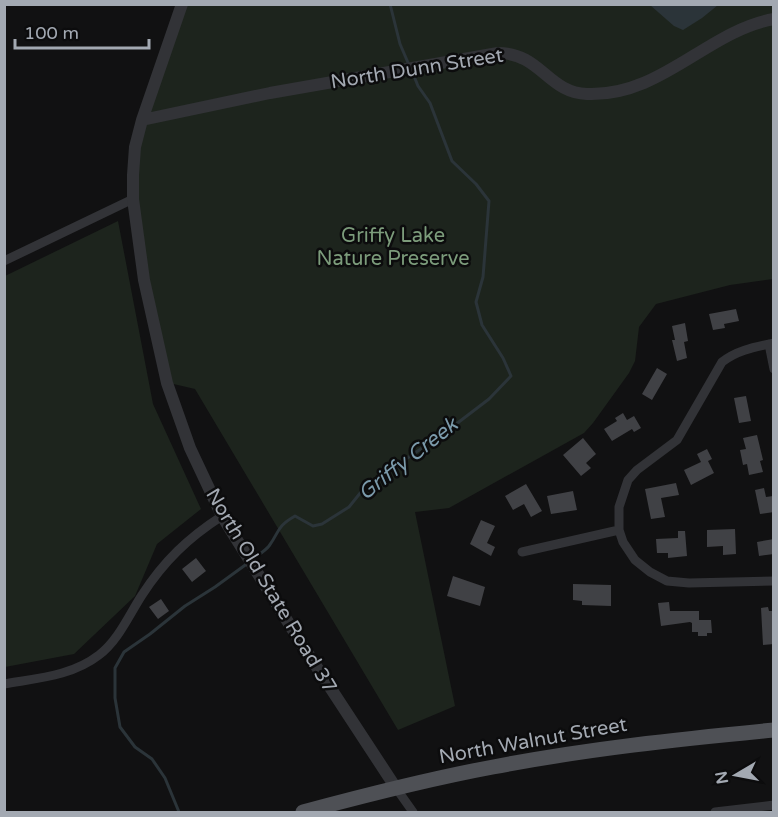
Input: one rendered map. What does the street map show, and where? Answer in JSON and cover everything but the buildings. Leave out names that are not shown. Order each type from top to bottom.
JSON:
[{"type":"main road","name":"North Walnut Street","points":[[303,813],[396,788],[493,767],[671,740],[774,730]]},
{"type":"street","name":"North Old State Road 37","points":[[182,4],[135,147],[133,199],[144,280],[167,383],[190,448],[222,516],[301,643],[413,813]]},
{"type":"street","name":"North Dunn Street","points":[[142,120],[488,53],[511,53],[525,58],[566,90],[582,94],[603,94],[655,79],[737,31],[774,19]]},
{"type":"street","points":[[4,261],[133,199]]},
{"type":"street","points":[[774,369],[771,344],[737,352],[722,362],[677,440],[637,470],[628,480],[619,507],[619,530],[623,542],[635,560],[650,573],[667,581],[689,583],[774,581]]},
{"type":"street","points":[[4,684],[67,673],[101,654],[165,562],[180,547],[222,516]]},
{"type":"street","points":[[522,552],[619,530]]},
{"type":"street","points":[[715,813],[774,805]]},
{"type":"green space","name":"Griffy Lake Nature Preserve","points":[[182,5],[773,5],[773,279],[730,285],[656,304],[639,327],[635,361],[629,373],[584,433],[449,508],[415,512],[455,706],[398,730],[195,389],[165,382],[133,199],[135,147]]},
{"type":"green space","points":[[118,221],[153,404],[201,509],[157,544],[135,596],[74,654],[5,667],[5,276]]},
{"type":"shaded area","points":[[650,5],[718,5],[683,30],[674,26]]},
{"type":"waterway","name":"Griffy Creek","points":[[390,4],[400,44],[409,65]]},
{"type":"waterway","name":"Griffy Creek","points":[[253,559],[269,546],[281,526],[295,516],[313,526],[322,524],[349,507],[365,487],[447,431],[489,399],[511,376],[503,358],[482,325],[476,302],[483,277],[489,201],[476,184],[452,161],[430,103],[418,86],[412,71]]},
{"type":"waterway","name":"Griffy Creek","points":[[179,812],[165,778],[152,759],[135,747],[120,727],[115,698],[115,668],[124,652],[185,606],[248,563]]}]
